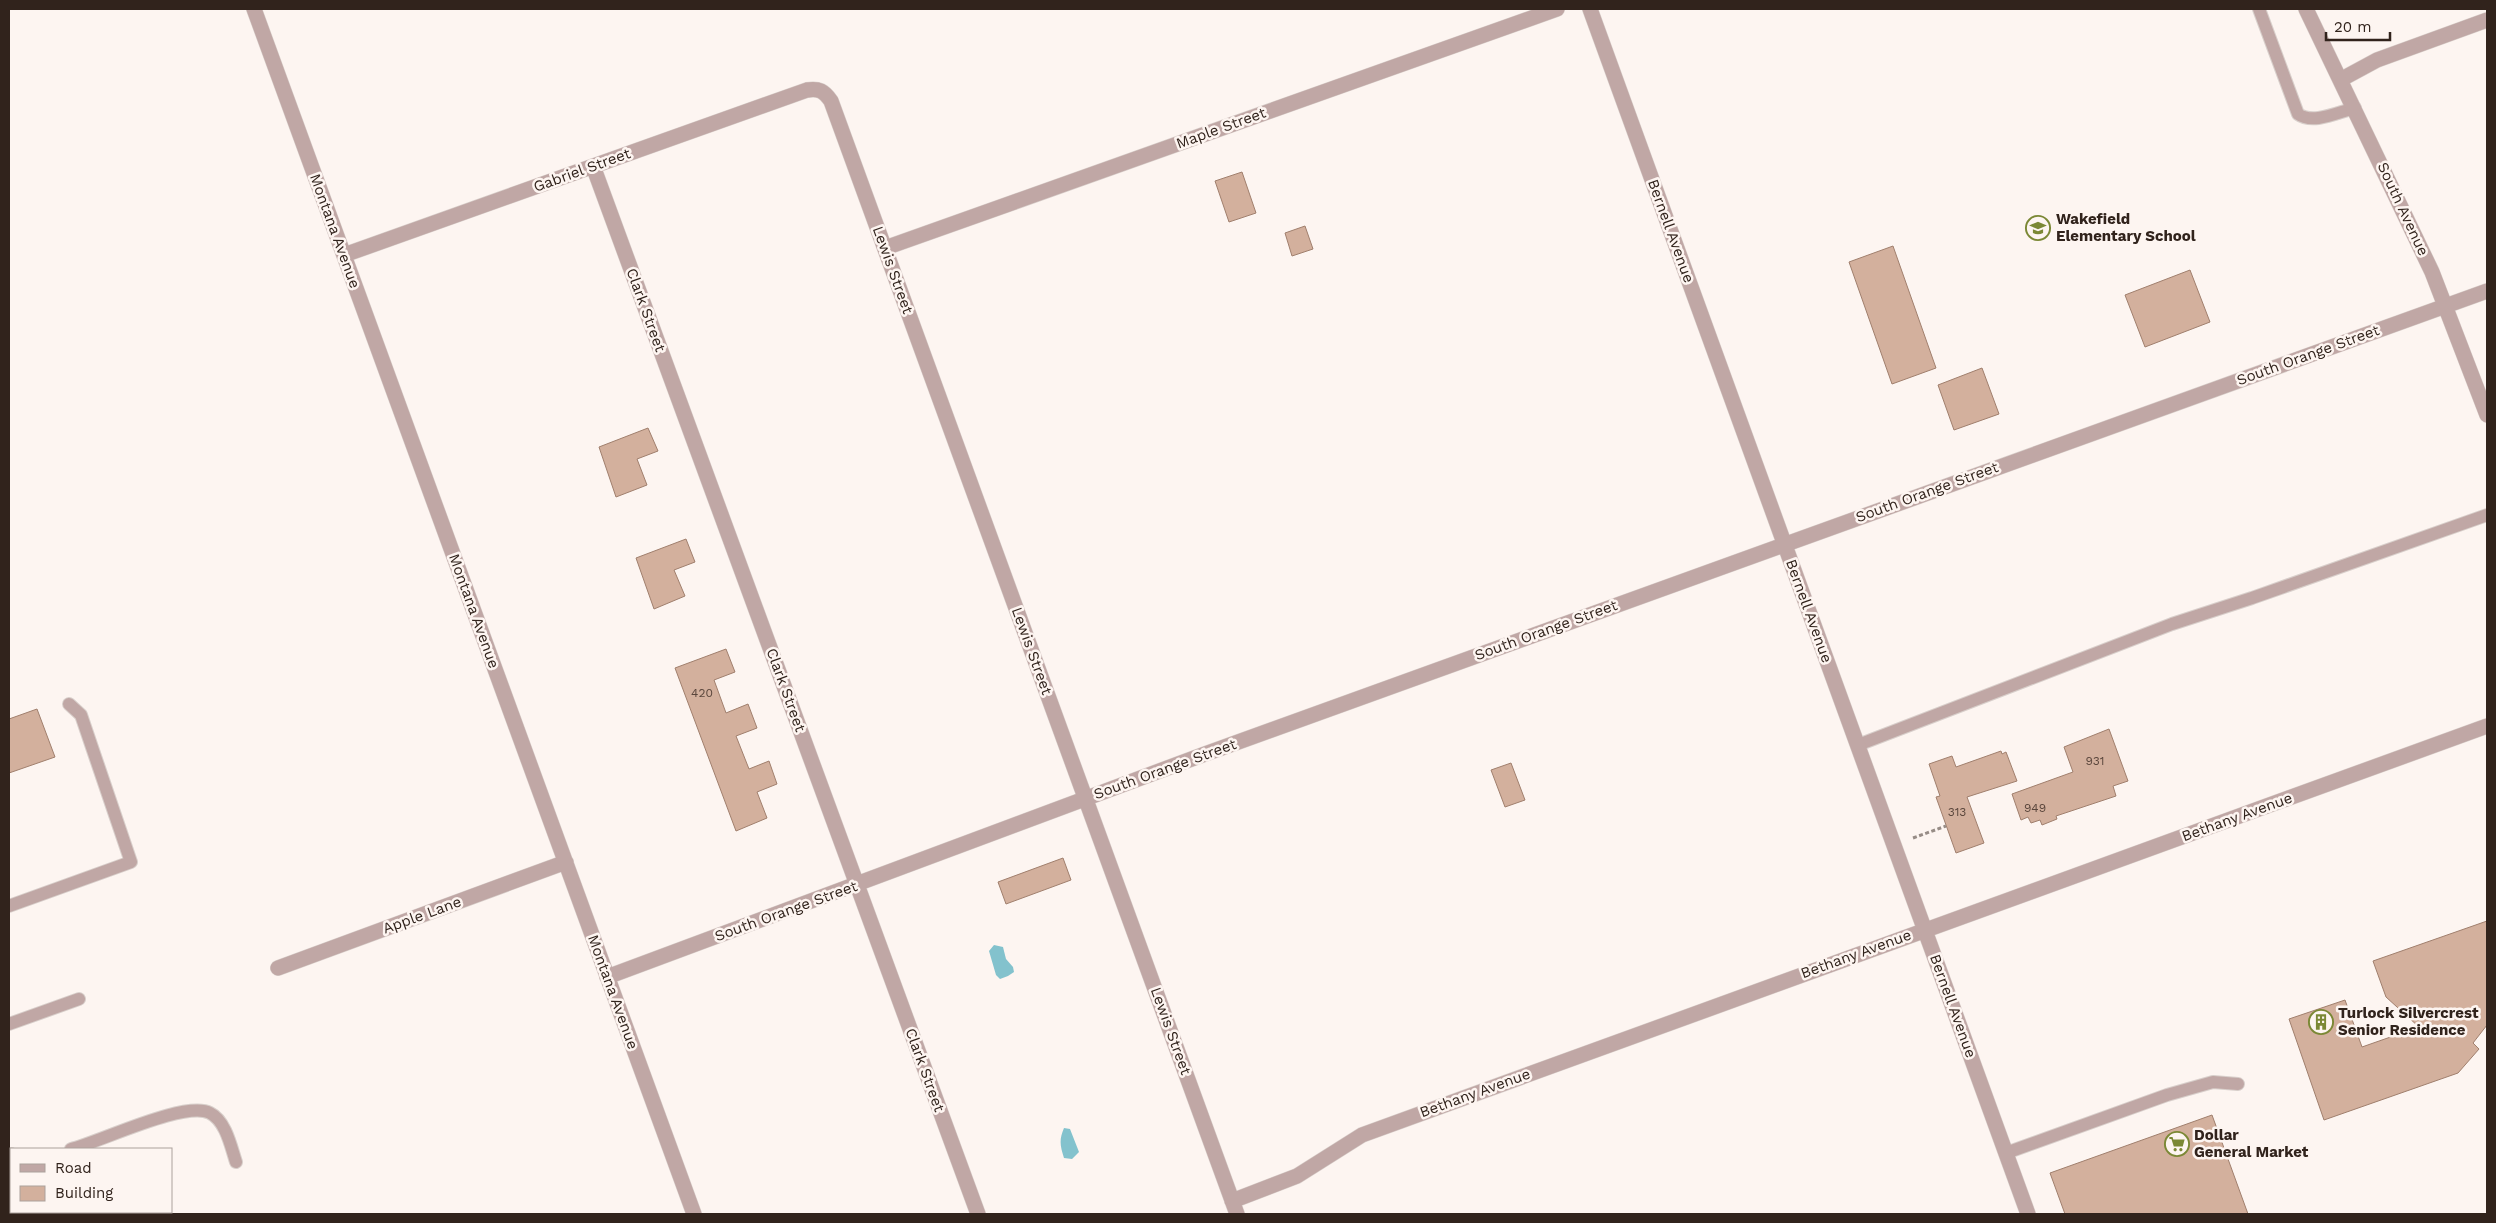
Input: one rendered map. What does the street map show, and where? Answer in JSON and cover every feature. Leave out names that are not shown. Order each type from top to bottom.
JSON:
[{"type":"street","name":"Montana Avenue","points":[[254,9],[694,1214]]},
{"type":"street","name":"Maple Street","points":[[885,248],[1557,9]]},
{"type":"street","name":"Bernell Avenue","points":[[1590,9],[2028,1214]]},
{"type":"street","name":"South Avenue","points":[[2306,9],[2432,272],[2487,415]]},
{"type":"street","points":[[2340,80],[2377,60],[2487,20]]},
{"type":"street","name":"Gabriel Street","points":[[344,255],[807,90],[821,90]]},
{"type":"street","name":"Lewis Street","points":[[821,90],[831,101],[1235,1208]]},
{"type":"street","name":"Clark Street","points":[[594,166],[978,1214]]},
{"type":"street","name":"South Orange Street","points":[[607,977],[1086,798],[1785,543],[2487,291]]},
{"type":"street","name":"Bethany Avenue","points":[[1235,1208],[1296,1176],[1362,1135],[2487,726]]},
{"type":"street","name":"Apple Lane","points":[[278,968],[566,862]]},
{"type":"lane","points":[[2259,9],[2298,114],[2304,119],[2315,119],[2355,108]]},
{"type":"lane","points":[[1858,745],[2172,624],[2252,598],[2487,514]]},
{"type":"lane","points":[[9,906],[131,862],[81,716],[69,704]]},
{"type":"lane","points":[[9,1024],[78,999]]},
{"type":"lane","points":[[2006,1153],[2167,1095],[2214,1082],[2238,1084]]},
{"type":"lane","points":[[74,1148],[174,1113],[200,1109],[212,1113],[226,1130],[236,1162]]},
{"type":"path","points":[[1913,838],[1946,826]]},
{"type":"water","points":[[994,945],[1003,947],[1006,959],[1013,967],[1014,972],[1000,979],[996,975],[989,951]]},
{"type":"water","points":[[1064,1128],[1070,1129],[1079,1152],[1072,1159],[1064,1158],[1061,1136]]},
{"type":"building","points":[[1242,172],[1256,213],[1229,222],[1215,181]]},
{"type":"building","points":[[1305,226],[1313,249],[1292,256],[1285,233]]},
{"type":"building","points":[[1893,246],[1936,368],[1892,384],[1849,262]]},
{"type":"building","points":[[2190,270],[2210,322],[2145,347],[2125,295]]},
{"type":"building","points":[[1982,368],[1999,414],[1954,430],[1938,385]]},
{"type":"building","points":[[648,428],[658,451],[637,459],[647,485],[616,497],[599,447]]},
{"type":"building","points":[[686,539],[695,562],[674,570],[685,596],[654,609],[636,558]]},
{"type":"building","points":[[726,649],[735,672],[714,680],[726,713],[748,704],[757,728],[736,736],[749,769],[769,761],[777,784],[757,792],[767,818],[736,831],[675,668]]},
{"type":"building","points":[[37,709],[55,757],[9,773],[9,719]]},
{"type":"building","points":[[2109,729],[2128,781],[2113,786],[2116,796],[2056,816],[2057,819],[2042,825],[2040,820],[2031,823],[2028,817],[2021,820],[2012,794],[2073,772],[2064,747]]},
{"type":"building","points":[[2001,751],[2002,754],[2006,752],[2017,781],[1967,797],[1984,843],[1956,853],[1936,797],[1940,796],[1929,764],[1952,756],[1956,767]]},
{"type":"building","points":[[1511,763],[1525,800],[1505,807],[1491,770]]},
{"type":"building","points":[[1063,858],[1071,880],[1006,904],[998,882]]},
{"type":"building","name":"Turlock Silvercrest Senior Residence","points":[[2487,921],[2487,1025],[2473,1043],[2479,1049],[2458,1073],[2324,1120],[2289,1019],[2345,1000],[2362,1047],[2419,1027],[2386,997],[2373,961]]},
{"type":"building","name":"Dollar General Market","points":[[2212,1115],[2248,1214],[2065,1214],[2050,1173]]},
{"type":"place","name":"Wakefield Elementary School","points":[[2038,228]]},
{"type":"place","name":"Turlock Silvercrest Senior Residence","points":[[2321,1022]]},
{"type":"place","name":"Dollar General Market","points":[[2177,1144]]}]
